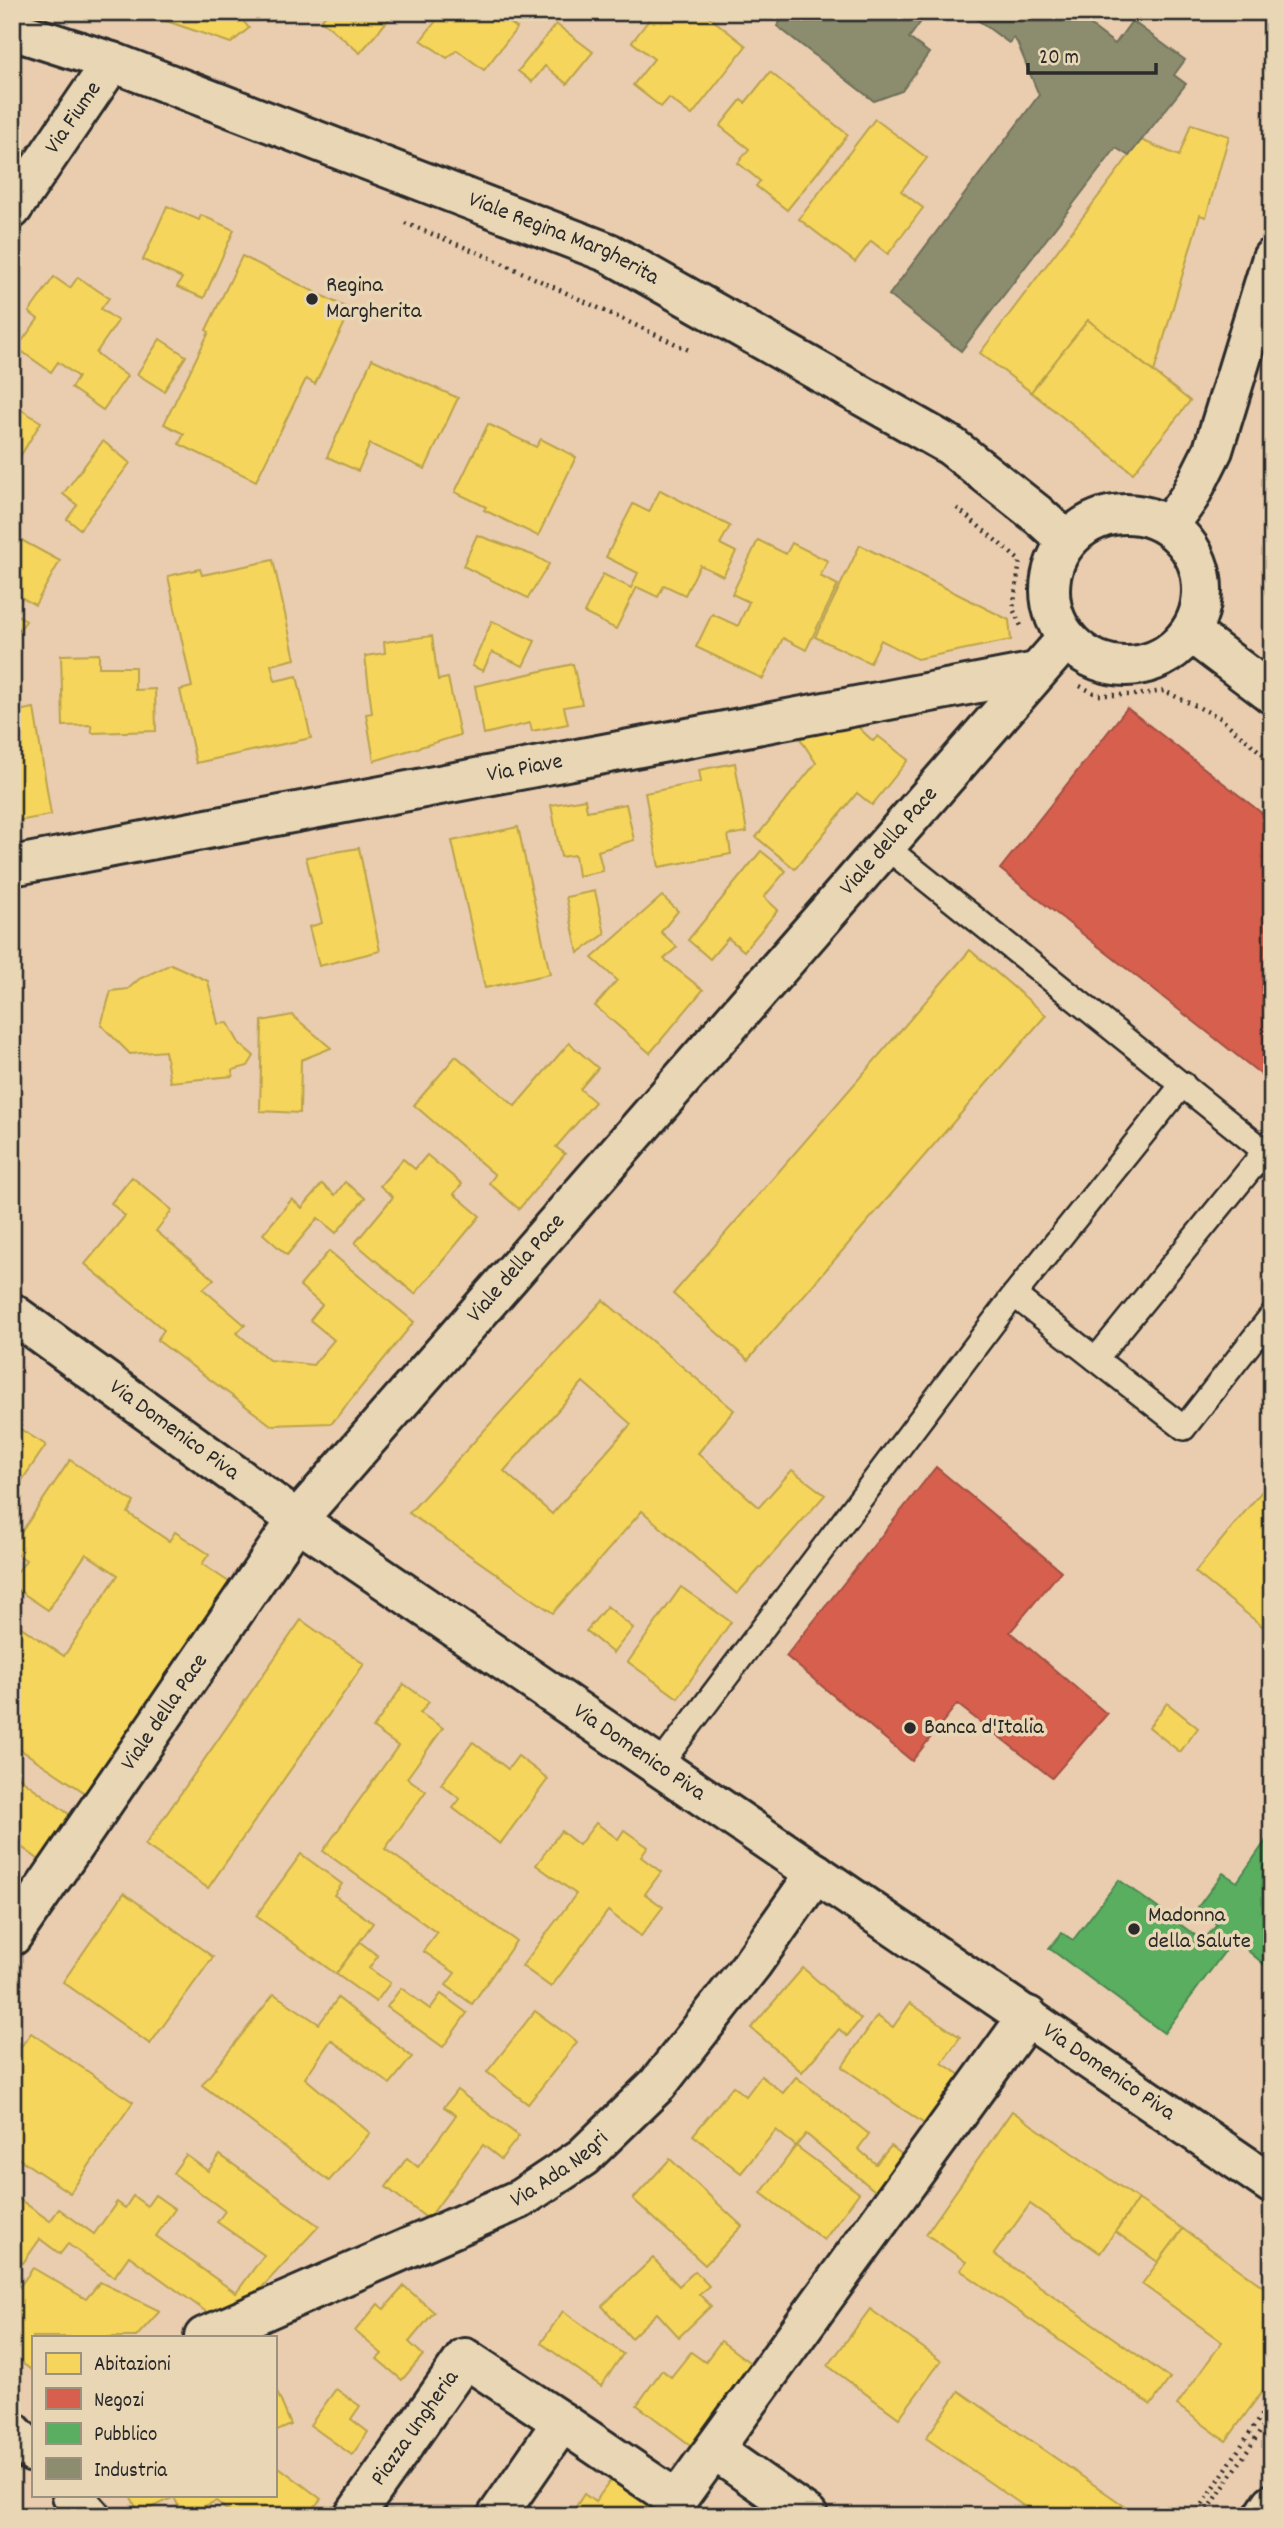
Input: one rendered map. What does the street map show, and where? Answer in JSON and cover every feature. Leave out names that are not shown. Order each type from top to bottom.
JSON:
[{"type":"street","name":"Viale Regina Margherita","points":[[12,30],[112,62],[609,253],[951,446],[1067,541]]},
{"type":"street","name":"Via Fiume","points":[[12,209],[112,62]]},
{"type":"street","points":[[1169,527],[1190,496],[1213,450],[1272,258]]},
{"type":"street","points":[[1126,514],[1148,517],[1169,527],[1186,542],[1198,563],[1202,586],[1200,610],[1190,632],[1174,649],[1153,661],[1130,666],[1106,664],[1085,655],[1067,638],[1054,616],[1049,590],[1054,565],[1067,541],[1084,527],[1104,517],[1126,514]]},
{"type":"street","points":[[1190,632],[1272,694]]},
{"type":"street","name":"Viale della Pace","points":[[12,1936],[297,1520],[1067,638]]},
{"type":"street","name":"Via Piave","points":[[12,866],[1036,672]]},
{"type":"street","name":"Via Domenico Piva","points":[[12,1313],[297,1520],[1272,2184]]},
{"type":"street","name":"Via Ada Negri","points":[[206,2336],[520,2199],[583,2157],[657,2084],[752,1964],[816,1873]]},
{"type":"street","points":[[497,2516],[562,2421],[677,2500],[1028,2016]]},
{"type":"street","name":"Piazza Ungheria","points":[[354,2516],[465,2358],[562,2421]]},
{"type":"street","points":[[12,2422],[32,2412]]},
{"type":"street","points":[[12,2431],[32,2453]]},
{"type":"street","points":[[714,2450],[808,2516]]},
{"type":"street","points":[[73,2496],[91,2516]]},
{"type":"street","points":[[1264,2516],[1272,2504]]},
{"type":"lane","points":[[886,847],[1268,1154],[1097,1359]]},
{"type":"lane","points":[[659,1766],[1014,1295],[1183,1084]]},
{"type":"lane","points":[[1014,1295],[1184,1428],[1272,1315]]},
{"type":"path","points":[[403,222],[491,258],[696,353]]},
{"type":"path","points":[[954,505],[1020,561],[1013,609]]},
{"type":"path","points":[[1098,695],[1135,695],[1164,691],[1219,718],[1272,762]]},
{"type":"path","points":[[1195,2516],[1272,2399]]},
{"type":"path","points":[[1204,2516],[1272,2414]]},
{"type":"building: Abitazioni","points":[[140,12],[236,12],[249,28],[231,43]]},
{"type":"building: Abitazioni","points":[[328,12],[395,12],[360,53],[321,20]]},
{"type":"building: Abitazioni","points":[[443,12],[502,12],[500,16],[517,28],[484,70],[457,50],[447,58],[421,40]]},
{"type":"building: Abitazioni","points":[[655,12],[703,12],[746,46],[692,115],[669,98],[661,107],[633,85],[654,59],[632,42]]},
{"type":"building: Abitazioni","points":[[556,24],[593,52],[567,84],[545,66],[532,82],[518,71]]},
{"type":"building: Abitazioni","points":[[770,72],[848,135],[787,210],[756,186],[760,181],[738,163],[749,149],[720,126],[741,100],[745,103]]},
{"type":"building: Abitazioni","points":[[875,119],[927,158],[901,191],[923,208],[888,254],[871,241],[855,262],[799,219]]},
{"type":"building: Abitazioni","points":[[1191,124],[1229,136],[1206,217],[1200,215],[1154,372],[1088,320],[1031,392],[980,353],[1141,140],[1179,156]]},
{"type":"building: Abitazioni","points":[[167,206],[199,220],[201,215],[234,230],[204,298],[177,287],[182,278],[143,260]]},
{"type":"building: Abitazioni","points":[[242,256],[351,310],[315,384],[306,379],[256,481],[179,444],[184,434],[164,424]]},
{"type":"building: Abitazioni","points":[[54,277],[70,288],[78,277],[109,298],[101,309],[118,321],[96,353],[127,376],[103,410],[71,388],[78,377],[58,362],[51,372],[17,348],[38,319],[29,312]]},
{"type":"building: Abitazioni","points":[[1088,320],[1190,401],[1133,473],[1031,392]]},
{"type":"building: Abitazioni","points":[[160,339],[186,356],[164,391],[137,374]]},
{"type":"building: Abitazioni","points":[[372,359],[458,398],[425,469],[370,444],[358,471],[327,457]]},
{"type":"building: Abitazioni","points":[[12,404],[41,422],[12,470]]},
{"type":"building: Abitazioni","points":[[488,424],[536,447],[541,439],[576,457],[538,536],[484,510],[486,507],[455,492]]},
{"type":"building: Abitazioni","points":[[103,441],[130,463],[80,529],[67,519],[77,505],[63,494]]},
{"type":"building: Abitazioni","points":[[660,490],[730,526],[720,544],[736,552],[723,576],[700,565],[685,595],[664,585],[658,597],[637,587],[616,629],[584,613],[603,574],[631,588],[638,573],[606,557],[633,504],[649,512]]},
{"type":"building: Abitazioni","points":[[12,535],[60,561],[35,605],[12,592]]},
{"type":"building: Abitazioni","points":[[477,535],[535,556],[549,564],[528,598],[463,566]]},
{"type":"building: Abitazioni","points":[[758,540],[786,554],[792,543],[828,561],[820,576],[838,585],[806,650],[783,638],[763,679],[696,647],[712,614],[738,626],[749,602],[732,594]]},
{"type":"building: Abitazioni","points":[[860,545],[1009,620],[1011,640],[917,659],[881,640],[870,663],[815,637]]},
{"type":"building: Abitazioni","points":[[273,560],[295,659],[271,665],[275,681],[297,676],[311,738],[196,763],[180,690],[192,687],[168,576],[200,569],[202,575]]},
{"type":"building: Abitazioni","points":[[12,611],[26,621],[12,639]]},
{"type":"building: Abitazioni","points":[[492,621],[535,641],[523,666],[492,652],[483,671],[472,666]]},
{"type":"building: Abitazioni","points":[[432,636],[438,680],[448,678],[460,735],[374,761],[366,714],[372,713],[365,656],[385,653],[384,642]]},
{"type":"building: Abitazioni","points":[[99,654],[99,667],[135,667],[135,690],[155,689],[156,731],[92,733],[91,725],[63,726],[61,655]]},
{"type":"building: Abitazioni","points":[[573,664],[582,704],[564,707],[568,724],[532,731],[530,723],[484,734],[475,686]]},
{"type":"building: Abitazioni","points":[[34,708],[51,815],[12,822],[12,712]]},
{"type":"building: Abitazioni","points":[[858,727],[873,741],[878,736],[908,760],[872,805],[857,793],[795,869],[756,837],[816,763],[799,737]]},
{"type":"building: Abitazioni","points":[[735,763],[747,832],[728,835],[731,854],[659,867],[645,793],[701,782],[699,770]]},
{"type":"building: Abitazioni","points":[[585,799],[587,811],[626,804],[634,840],[598,851],[603,871],[578,876],[575,855],[561,857],[551,805]]},
{"type":"building: Abitazioni","points":[[518,827],[550,974],[485,988],[452,841]]},
{"type":"building: Abitazioni","points":[[359,848],[380,951],[319,966],[309,927],[322,923],[306,857]]},
{"type":"building: Abitazioni","points":[[761,851],[786,871],[764,897],[778,910],[744,951],[728,938],[710,959],[688,940]]},
{"type":"building: Abitazioni","points":[[595,891],[605,934],[578,953],[566,897]]},
{"type":"building: Abitazioni","points":[[662,896],[678,911],[661,932],[677,947],[664,959],[703,990],[650,1053],[595,1006],[617,980],[592,958]]},
{"type":"building: Abitazioni","points":[[970,950],[1046,1015],[748,1360],[673,1294]]},
{"type":"building: Abitazioni","points":[[171,964],[208,981],[218,1024],[228,1023],[239,1043],[254,1056],[248,1066],[233,1070],[233,1076],[170,1082],[165,1051],[130,1054],[101,1025],[111,991],[128,989],[139,979]]},
{"type":"building: Abitazioni","points":[[292,1015],[331,1048],[301,1060],[300,1113],[260,1111],[262,1021]]},
{"type":"building: Abitazioni","points":[[569,1043],[598,1068],[580,1089],[595,1102],[556,1147],[565,1154],[519,1209],[489,1183],[495,1175],[414,1105],[456,1056],[515,1106]]},
{"type":"building: Abitazioni","points":[[427,1155],[462,1184],[454,1194],[480,1216],[415,1294],[355,1243],[393,1197],[380,1186],[403,1159],[415,1169]]},
{"type":"building: Abitazioni","points":[[132,1177],[172,1210],[156,1231],[214,1279],[203,1289],[245,1325],[237,1333],[269,1360],[313,1365],[334,1340],[310,1320],[322,1305],[300,1286],[329,1251],[414,1322],[332,1423],[271,1425],[157,1340],[164,1330],[85,1264],[125,1216],[111,1203]]},
{"type":"building: Abitazioni","points":[[345,1182],[365,1198],[336,1233],[318,1218],[287,1255],[263,1234],[292,1199],[302,1208],[322,1184],[335,1195]]},
{"type":"building: Abitazioni","points":[[603,1300],[734,1410],[698,1453],[759,1507],[792,1470],[825,1495],[737,1594],[642,1511],[553,1613],[409,1513]],"holes":[[[583,1382],[631,1424],[552,1514],[504,1471]]]},
{"type":"building: Abitazioni","points":[[12,1424],[46,1445],[12,1495]]},
{"type":"building: Abitazioni","points":[[70,1460],[134,1502],[128,1513],[169,1541],[175,1532],[209,1554],[202,1564],[238,1588],[96,1800],[12,1744],[12,1621],[64,1656],[118,1575],[86,1554],[48,1610],[12,1586],[12,1580],[26,1560],[12,1551],[12,1546]]},
{"type":"building: Abitazioni","points":[[1272,1479],[1272,1615],[1262,1626],[1195,1572]]},
{"type":"building: Abitazioni","points":[[681,1587],[731,1622],[678,1698],[628,1662]]},
{"type":"building: Abitazioni","points":[[607,1606],[633,1628],[613,1653],[586,1631]]},
{"type":"building: Abitazioni","points":[[301,1620],[364,1664],[208,1888],[145,1845]]},
{"type":"building: Abitazioni","points":[[404,1684],[429,1702],[420,1713],[443,1728],[407,1778],[426,1791],[385,1849],[516,1941],[472,2004],[446,1985],[455,1973],[423,1951],[437,1933],[323,1851],[398,1746],[373,1728]]},
{"type":"building: Abitazioni","points":[[1167,1703],[1198,1728],[1180,1752],[1149,1727]]},
{"type":"building: Abitazioni","points":[[473,1742],[508,1769],[518,1756],[548,1779],[500,1844],[453,1808],[460,1799],[441,1784]]},
{"type":"building: Abitazioni","points":[[13,1773],[81,1823],[49,1867],[12,1840]]},
{"type":"building: Abitazioni","points":[[596,1823],[618,1839],[624,1830],[648,1847],[641,1857],[661,1872],[645,1894],[663,1907],[641,1936],[608,1911],[551,1987],[522,1966],[576,1894],[536,1865],[561,1831],[579,1845]]},
{"type":"building: Abitazioni","points":[[301,1854],[342,1884],[334,1895],[373,1923],[336,1974],[256,1916]]},
{"type":"building: Abitazioni","points":[[124,1893],[213,1957],[150,2044],[63,1982]]},
{"type":"building: Abitazioni","points":[[360,1942],[378,1956],[369,1968],[390,1983],[376,2002],[336,1974]]},
{"type":"building: Abitazioni","points":[[803,1968],[861,2019],[847,2036],[839,2029],[802,2072],[751,2028]]},
{"type":"building: Abitazioni","points":[[401,1988],[430,2009],[441,1994],[467,2013],[443,2047],[387,2007]]},
{"type":"building: Abitazioni","points":[[274,1994],[319,2024],[338,1998],[412,2057],[390,2084],[331,2040],[305,2078],[370,2133],[329,2181],[202,2085]]},
{"type":"building: Abitazioni","points":[[910,2003],[960,2037],[942,2063],[963,2077],[929,2127],[842,2067],[877,2016],[893,2027]]},
{"type":"building: Abitazioni","points":[[535,2011],[577,2042],[528,2104],[487,2072]]},
{"type":"building: Abitazioni","points":[[31,2033],[133,2102],[70,2193],[12,2154],[12,2059]]},
{"type":"building: Abitazioni","points":[[761,2076],[783,2093],[796,2077],[869,2134],[858,2149],[876,2164],[891,2146],[909,2160],[880,2195],[806,2134],[796,2146],[776,2130],[741,2173],[693,2135],[733,2086],[746,2096]]},
{"type":"building: Abitazioni","points":[[457,2090],[519,2136],[501,2159],[483,2145],[428,2219],[386,2187],[407,2158],[418,2167],[456,2115],[444,2107]]},
{"type":"building: Abitazioni","points":[[1012,2111],[1138,2199],[1100,2253],[1030,2204],[994,2254],[1170,2378],[1151,2405],[960,2270],[966,2262],[926,2234]]},
{"type":"building: Abitazioni","points":[[796,2146],[859,2193],[824,2240],[761,2193]]},
{"type":"building: Abitazioni","points":[[186,2155],[208,2171],[220,2155],[319,2226],[226,2326],[129,2256],[114,2277],[68,2244],[60,2254],[40,2239],[23,2263],[12,2255],[12,2194],[50,2221],[59,2209],[94,2234],[117,2202],[125,2208],[133,2196],[147,2206],[155,2195],[175,2209],[156,2236],[236,2293],[264,2255],[217,2222],[225,2211],[173,2173]]},
{"type":"building: Abitazioni","points":[[670,2159],[742,2226],[705,2265],[633,2199]]},
{"type":"building: Abitazioni","points":[[1138,2199],[1183,2229],[1158,2262],[1116,2232]]},
{"type":"building: Abitazioni","points":[[1183,2229],[1272,2293],[1272,2378],[1226,2441],[1177,2405],[1222,2342],[1142,2284]]},
{"type":"building: Abitazioni","points":[[653,2258],[679,2286],[695,2271],[709,2286],[699,2294],[711,2306],[679,2337],[657,2313],[631,2338],[602,2306]]},
{"type":"building: Abitazioni","points":[[33,2268],[86,2299],[100,2282],[160,2311],[137,2336],[32,2336],[32,2370],[12,2356],[12,2297]]},
{"type":"building: Abitazioni","points":[[404,2286],[434,2312],[409,2342],[423,2355],[402,2380],[377,2359],[382,2354],[355,2331],[378,2304],[384,2309]]},
{"type":"building: Abitazioni","points":[[870,2309],[941,2361],[899,2418],[828,2366]]},
{"type":"building: Abitazioni","points":[[563,2311],[623,2354],[601,2386],[541,2343]]},
{"type":"building: Abitazioni","points":[[721,2341],[757,2368],[697,2450],[637,2405],[662,2370],[671,2377],[691,2352],[705,2362]]},
{"type":"building: Abitazioni","points":[[276,2389],[291,2425],[276,2432]]},
{"type":"building: Abitazioni","points":[[336,2389],[360,2406],[351,2419],[368,2432],[352,2455],[310,2425]]},
{"type":"building: Abitazioni","points":[[959,2391],[1139,2516],[1038,2516],[926,2438]]},
{"type":"building: Abitazioni","points":[[276,2465],[321,2499],[307,2516],[234,2516],[216,2501],[183,2516],[174,2497],[139,2514],[130,2496],[276,2496]]},
{"type":"building: Abitazioni","points":[[613,2477],[656,2507],[650,2516],[570,2516],[584,2494],[595,2502]]},
{"type":"building: Negozi","points":[[1127,708],[1272,821],[1272,1083],[1000,869]]},
{"type":"building: Negozi","points":[[936,1467],[1061,1571],[1010,1632],[1107,1714],[1052,1778],[957,1704],[912,1761],[786,1656]]},
{"type":"building: Pubblico","name":"Madonna della Salute","points":[[1272,1832],[1272,1971],[1234,1939],[1164,2033],[1049,1948],[1062,1933],[1073,1940],[1119,1880],[1203,1941],[1217,1925],[1198,1907],[1223,1873],[1237,1882]]},
{"type":"building: Industria","points":[[787,12],[928,12],[909,38],[929,53],[902,91],[874,101],[777,26]]},
{"type":"building: Industria","points":[[967,12],[1073,12],[1115,44],[1132,21],[1185,60],[1174,75],[1186,84],[1129,156],[1116,148],[961,351],[889,295],[1039,95],[1017,42],[1013,38],[1009,43]]},
{"type":"place","name":"Regina Margherita","points":[[312,299]]},
{"type":"place","name":"Banca d'Italia","points":[[910,1728]]},
{"type":"place","name":"Madonna della Salute","points":[[1134,1929]]}]
